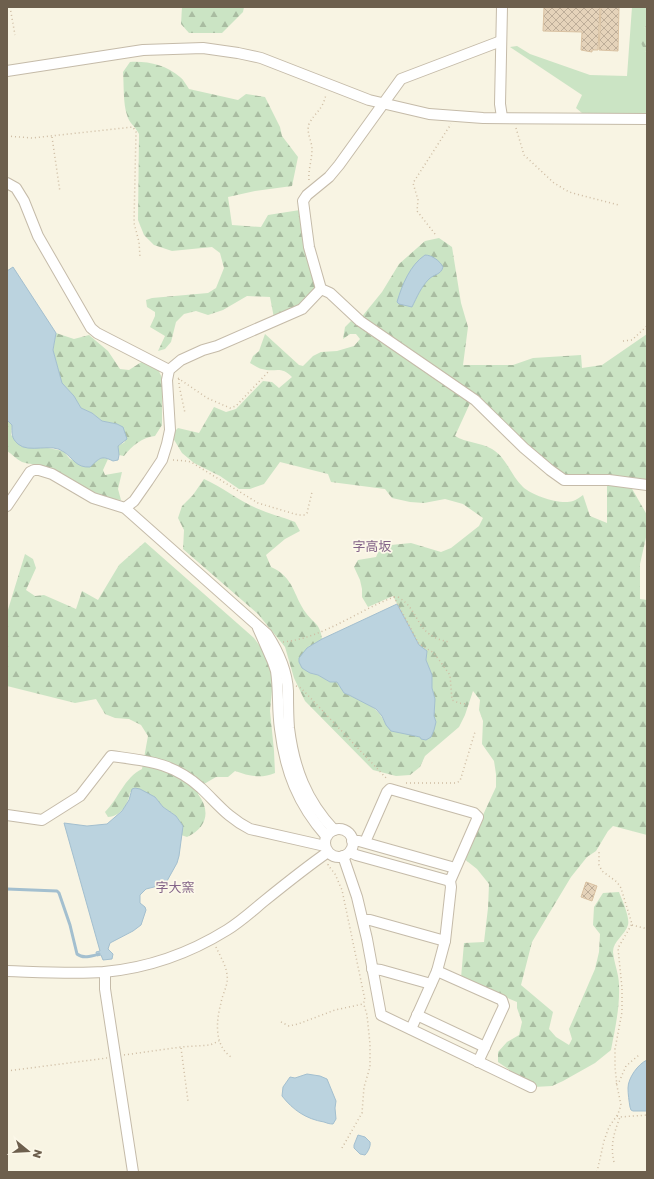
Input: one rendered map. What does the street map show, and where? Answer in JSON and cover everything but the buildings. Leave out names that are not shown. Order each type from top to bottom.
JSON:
[{"type":"street","points":[[502,7],[500,104],[502,117]]},
{"type":"street","points":[[321,289],[309,247],[303,209],[303,201],[307,195],[329,177],[339,165],[401,79],[501,41]]},
{"type":"street","points":[[7,71],[143,50],[203,48],[260,58],[282,65],[329,85],[382,104],[430,114],[453,117],[647,119]]},
{"type":"street","points":[[7,183],[16,188],[24,201],[38,236],[91,328],[97,333],[169,370]]},
{"type":"street","points":[[125,508],[134,501],[162,460],[170,430],[167,380],[169,370],[181,360],[202,350],[217,346],[302,310],[321,289]]},
{"type":"street","points":[[321,289],[330,293],[360,321],[475,400],[524,448],[564,480],[608,480],[647,485]]},
{"type":"street","points":[[7,506],[30,472],[39,470],[52,474],[93,498],[125,508],[267,634],[280,659],[287,685],[282,701]]},
{"type":"street","points":[[256,625],[276,671],[282,701],[291,780],[313,813],[336,857],[346,854],[356,855],[450,881]]},
{"type":"street","points":[[7,815],[42,820],[80,796],[111,756],[153,763],[176,770],[201,788],[229,816],[238,823],[250,829],[329,844]]},
{"type":"street","points":[[364,842],[387,792],[393,788],[476,814],[478,817],[450,881],[451,887],[445,941],[437,971],[410,1029]]},
{"type":"street","points":[[7,971],[82,973],[104,972],[158,962],[211,939],[242,920],[329,844],[341,829],[350,834],[352,841],[352,848],[346,854]]},
{"type":"street","points":[[352,841],[364,842],[455,868]]},
{"type":"street","points":[[346,854],[363,920],[381,1015],[531,1087]]},
{"type":"street","points":[[401,868],[405,854]]},
{"type":"street","points":[[363,920],[370,920],[445,941]]},
{"type":"street","points":[[372,969],[381,970],[432,984]]},
{"type":"street","points":[[437,971],[504,1002],[504,1006],[478,1062]]},
{"type":"street","points":[[104,972],[105,989],[133,1172]]},
{"type":"street","points":[[417,1016],[485,1047]]},
{"type":"path","points":[[10,7],[14,35]]},
{"type":"path","points":[[311,191],[308,175],[312,149],[308,132],[309,126],[323,106],[329,85]]},
{"type":"path","points":[[435,234],[417,211],[418,200],[413,183],[450,126],[453,117]]},
{"type":"path","points":[[513,117],[524,154],[554,183],[561,188],[580,195],[619,205]]},
{"type":"path","points":[[7,136],[32,138],[130,126],[136,129],[134,223],[139,242],[140,257]]},
{"type":"path","points":[[52,136],[60,192]]},
{"type":"path","points":[[623,341],[632,340],[647,326]]},
{"type":"path","points":[[169,370],[207,398],[230,408],[236,406],[268,372]]},
{"type":"path","points":[[179,378],[185,413]]},
{"type":"path","points":[[162,460],[191,462],[258,503],[298,515],[305,515],[307,513],[312,492]]},
{"type":"path","points":[[394,597],[419,644],[434,653],[450,675],[452,700],[466,704]]},
{"type":"path","points":[[274,645],[316,634],[394,597],[400,597],[410,609],[419,624],[429,635],[449,642]]},
{"type":"path","points":[[287,685],[296,685],[302,688],[393,788],[397,783],[458,782],[462,777],[475,732]]},
{"type":"path","points":[[329,844],[328,865],[335,874],[342,890],[365,1000],[363,1004],[366,1009],[371,1061],[364,1087],[362,1112],[342,1148]]},
{"type":"path","points":[[599,852],[599,865],[602,872],[617,882],[622,888],[632,924]]},
{"type":"path","points":[[632,924],[647,930]]},
{"type":"path","points":[[597,1172],[604,1141],[617,1116],[620,1105],[616,1084],[615,1049],[622,1012],[622,988],[618,948],[624,935],[632,924]]},
{"type":"path","points":[[211,939],[227,971],[227,982],[218,1013],[218,1022],[219,1041],[227,1054],[231,1057]]},
{"type":"path","points":[[281,1022],[289,1026],[335,1010],[363,1004]]},
{"type":"path","points":[[181,1047],[188,1101]]},
{"type":"path","points":[[616,1084],[619,1082],[626,1066],[639,1056]]},
{"type":"path","points":[[617,1116],[620,1118],[647,1116]]},
{"type":"path","points":[[614,1162],[612,1141],[620,1118]]},
{"type":"green space","points":[[182,7],[244,7],[243,12],[222,33],[189,33],[181,24]]},
{"type":"green space","points":[[632,7],[647,7],[647,25],[644,28],[645,51],[647,52],[647,113],[582,113],[576,108],[582,95],[510,47],[517,46],[530,54],[590,75],[627,76]]},
{"type":"green space","points":[[647,25],[647,52],[640,41],[644,28]]},
{"type":"green space","points":[[130,62],[150,63],[169,69],[184,81],[189,89],[238,100],[246,94],[265,97],[280,127],[282,136],[298,157],[292,186],[255,191],[228,197],[232,225],[261,227],[268,215],[300,210],[317,285],[309,297],[299,305],[274,318],[270,297],[247,296],[223,310],[208,315],[196,311],[184,314],[176,322],[171,342],[165,349],[158,351],[165,336],[150,327],[155,316],[155,312],[147,307],[146,300],[152,298],[208,293],[216,288],[224,268],[220,253],[212,247],[172,251],[154,245],[144,235],[138,220],[139,134],[128,118],[124,100],[123,72]]},
{"type":"green space","points":[[439,238],[452,247],[461,303],[468,327],[463,365],[513,365],[533,358],[581,355],[582,368],[602,365],[647,334],[647,482],[564,477],[515,434],[360,319],[382,292],[399,264],[425,241]]},
{"type":"green space","points":[[351,321],[471,401],[455,436],[492,449],[505,462],[519,483],[533,494],[561,502],[573,501],[583,495],[590,516],[607,523],[607,485],[631,487],[647,515],[647,533],[640,564],[640,599],[647,600],[647,835],[613,826],[608,831],[596,851],[587,857],[571,877],[532,942],[521,985],[553,1012],[549,1029],[556,1037],[569,1045],[572,1039],[569,1029],[595,969],[599,952],[600,934],[593,925],[594,907],[603,893],[619,892],[628,918],[628,925],[615,945],[613,952],[619,985],[616,1026],[611,1050],[595,1063],[552,1086],[534,1087],[498,1062],[498,1052],[507,1042],[519,1035],[522,1022],[517,1008],[517,1002],[461,978],[464,943],[484,942],[488,908],[489,884],[477,869],[463,858],[496,787],[494,761],[482,744],[483,721],[479,710],[480,700],[473,691],[465,715],[459,727],[425,756],[420,767],[410,775],[396,776],[373,770],[305,701],[294,678],[285,647],[258,614],[183,549],[184,530],[178,518],[182,506],[193,495],[204,479],[256,508],[295,522],[300,531],[285,539],[266,555],[271,567],[279,571],[289,581],[306,613],[320,630],[322,639],[307,648],[310,673],[318,675],[330,682],[337,682],[344,693],[375,709],[383,718],[386,725],[420,737],[421,739],[436,722],[434,716],[435,699],[432,688],[432,675],[426,660],[427,651],[419,645],[393,596],[368,607],[362,597],[360,580],[354,567],[358,560],[376,557],[381,546],[411,543],[441,552],[451,548],[479,526],[483,518],[463,504],[445,499],[424,503],[392,498],[385,489],[331,482],[328,474],[280,462],[264,484],[250,489],[239,489],[220,476],[194,463],[182,453],[173,438],[174,432],[178,428],[199,433],[214,407],[226,412],[236,409],[263,381],[272,382],[279,388],[292,377],[288,373],[281,370],[262,369],[250,363],[253,356],[259,351],[265,334],[299,365],[303,366],[313,356],[321,352],[337,351],[354,346],[360,339],[356,334],[350,334],[343,339],[345,327]]},
{"type":"green space","points":[[56,333],[74,339],[89,335],[108,351],[120,369],[129,370],[143,361],[158,369],[162,378],[162,425],[155,436],[146,438],[138,443],[124,456],[119,455],[118,446],[125,442],[117,424],[102,421],[92,413],[81,408],[74,396],[62,383],[53,350]]},
{"type":"green space","points":[[7,420],[12,425],[11,435],[27,448],[48,448],[63,451],[70,459],[90,467],[100,459],[108,459],[103,470],[105,475],[122,472],[118,489],[121,500],[99,496],[50,470],[38,465],[22,462],[7,451]]},
{"type":"green space","points":[[145,542],[254,638],[267,656],[273,680],[270,711],[275,773],[265,776],[255,776],[235,771],[228,777],[216,777],[204,784],[198,794],[205,807],[205,818],[199,829],[187,837],[181,835],[183,826],[176,816],[163,807],[155,797],[130,792],[126,805],[120,812],[108,817],[105,812],[126,783],[142,769],[148,736],[141,725],[129,719],[115,718],[105,714],[96,699],[75,703],[7,686],[7,613],[25,554],[33,559],[36,568],[26,590],[35,596],[44,595],[76,609],[82,591],[98,600],[119,565]]},
{"type":"water","points":[[425,255],[433,257],[438,261],[443,267],[442,270],[426,282],[419,292],[412,307],[399,304],[397,302],[407,276],[415,264]]},
{"type":"water","points":[[13,267],[56,333],[53,350],[62,383],[74,396],[81,408],[92,413],[102,421],[117,424],[123,427],[127,439],[118,446],[118,460],[113,461],[106,458],[101,458],[90,467],[85,467],[75,462],[59,449],[23,447],[14,440],[12,435],[12,425],[7,420],[7,271]]},
{"type":"water","points":[[397,604],[419,645],[427,651],[426,660],[432,675],[432,688],[435,699],[434,716],[436,722],[431,737],[426,740],[421,739],[420,737],[391,731],[376,709],[344,693],[337,682],[330,682],[305,670],[299,662],[299,658],[307,648],[322,639]]},
{"type":"water","points":[[135,788],[155,797],[163,807],[176,816],[183,826],[179,856],[177,863],[167,881],[162,885],[146,889],[140,895],[140,903],[146,910],[141,925],[110,943],[108,949],[113,954],[112,959],[103,960],[101,955],[97,956],[96,952],[100,951],[64,823],[87,826],[107,824],[122,811],[129,800],[132,789]]},
{"type":"water","points":[[647,1060],[647,1111],[633,1111],[630,1107],[628,1084],[634,1072]]},
{"type":"water","points":[[307,1074],[320,1076],[327,1079],[336,1101],[336,1119],[333,1124],[311,1119],[300,1113],[295,1110],[282,1096],[283,1087],[290,1077],[295,1078]]},
{"type":"water","points":[[358,1135],[365,1137],[370,1142],[369,1149],[365,1155],[360,1154],[354,1148]]},
{"type":"waterway","points":[[7,889],[57,891],[70,925],[77,954],[85,957],[99,954]]},
{"type":"district","name":"字高坂","points":[[372,546]]},
{"type":"district","name":"字大窯","points":[[175,887]]}]
